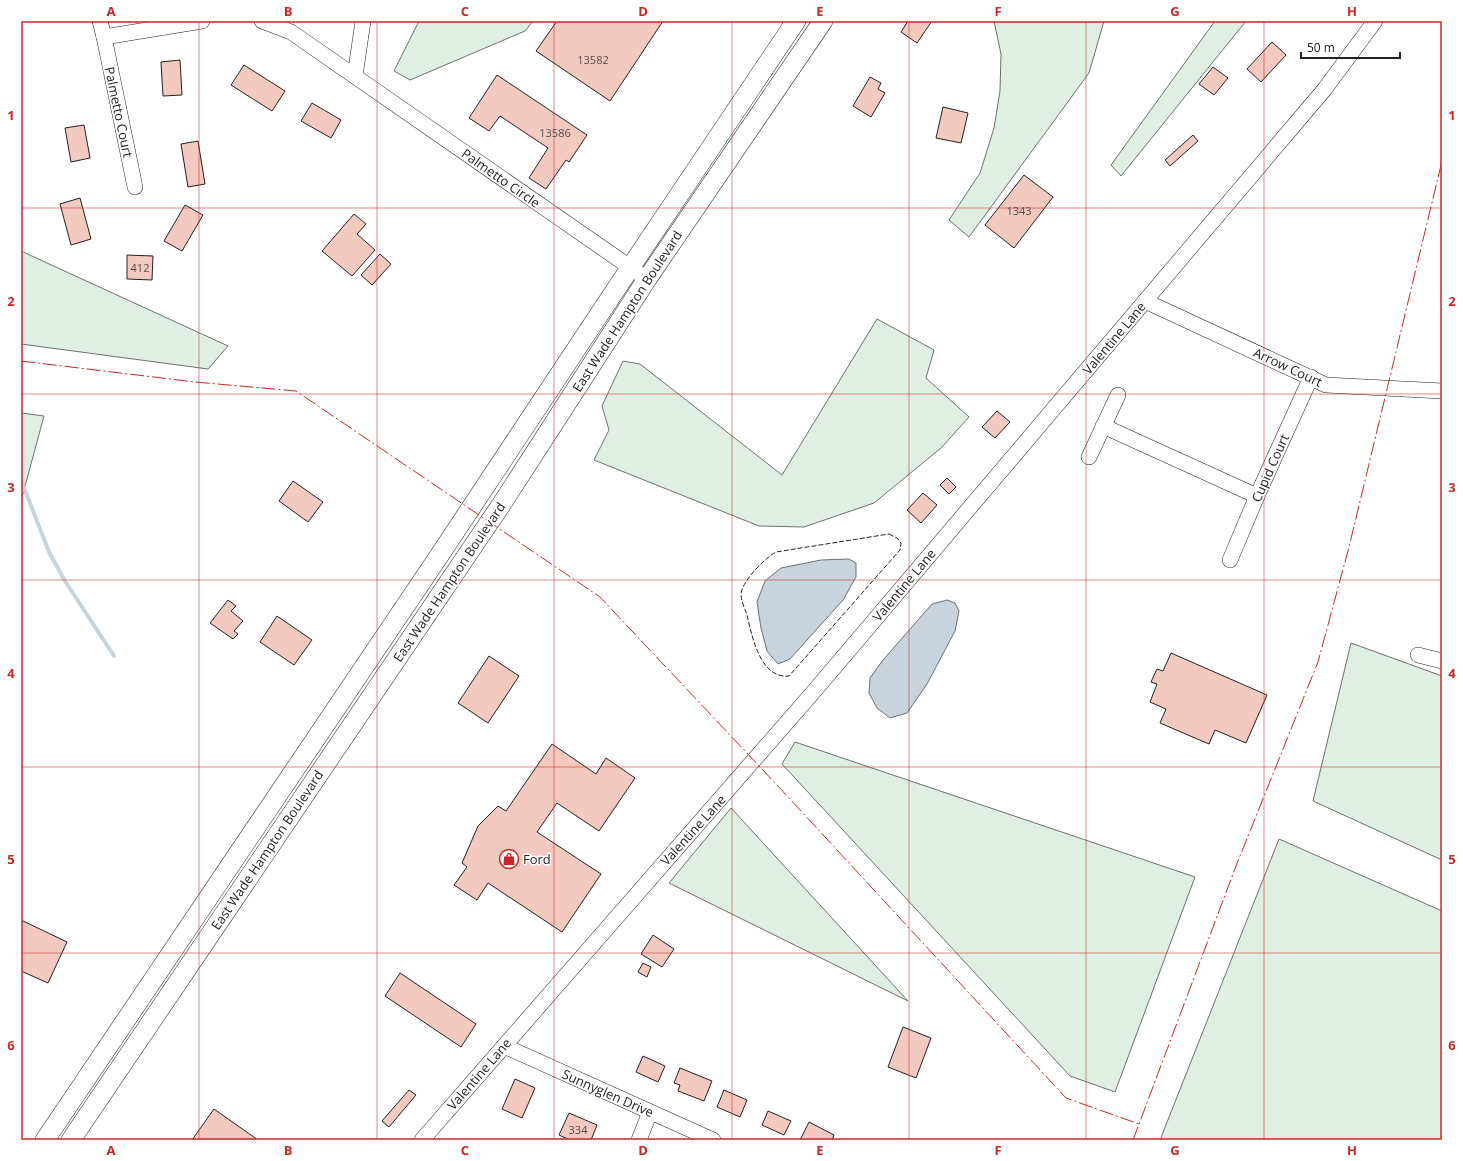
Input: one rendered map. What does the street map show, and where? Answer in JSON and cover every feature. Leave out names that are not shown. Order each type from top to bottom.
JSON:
[{"type":"main road","name":"East Wade Hampton Boulevard","points":[[45,1140],[441,553],[665,215],[796,21]]},
{"type":"main road","name":"East Wade Hampton Boulevard","points":[[71,1140],[501,505],[647,279],[823,21]]},
{"type":"main road","points":[[722,131],[739,144]]},
{"type":"main road","points":[[665,215],[682,227]]},
{"type":"main road","points":[[154,978],[172,991]]},
{"type":"street","points":[[100,21],[104,37],[202,21]]},
{"type":"street","name":"Palmetto Circle","points":[[262,21],[292,32],[647,279]]},
{"type":"street","points":[[355,76],[363,21]]},
{"type":"street","name":"Valentine Lane","points":[[422,1140],[797,711],[1324,90],[1375,21]]},
{"type":"street","name":"Palmetto Court","points":[[104,37],[135,187]]},
{"type":"street","name":"Arrow Court","points":[[1145,301],[1326,385],[1442,391]]},
{"type":"street","name":"Cupid Court","points":[[1230,560],[1257,496],[1311,377]]},
{"type":"street","points":[[1089,456],[1118,395]]},
{"type":"street","points":[[1103,426],[1257,496]]},
{"type":"street","points":[[1418,655],[1442,661]]},
{"type":"street","name":"Sunnyglen Drive","points":[[504,1046],[712,1140]]},
{"type":"street","points":[[638,1140],[650,1112]]},
{"type":"green space","points":[[419,21],[533,21],[525,31],[410,80],[394,71]]},
{"type":"green space","points":[[994,21],[1104,21],[1089,73],[969,237],[949,220],[980,173],[994,128],[1000,91],[1001,54]]},
{"type":"green space","points":[[1215,21],[1246,21],[1121,176],[1111,165]]},
{"type":"green space","points":[[21,251],[228,346],[208,369],[21,344]]},
{"type":"green space","points":[[877,319],[934,350],[926,378],[969,417],[941,448],[874,503],[804,527],[759,526],[594,460],[609,430],[602,406],[623,361],[640,364],[782,475]]},
{"type":"green space","points":[[21,413],[44,416],[21,501]]},
{"type":"green space","points":[[1351,643],[1442,676],[1442,860],[1313,801]]},
{"type":"green space","points":[[795,742],[1195,877],[1115,1092],[1070,1076],[782,764]]},
{"type":"green space","points":[[731,808],[908,1001],[669,883]]},
{"type":"green space","points":[[1279,839],[1442,911],[1442,1140],[1160,1140]]},
{"type":"shaded area","points":[[849,559],[856,563],[856,577],[843,600],[790,659],[778,664],[767,651],[761,628],[757,602],[765,581],[781,568],[821,560]]},
{"type":"shaded area","points":[[947,600],[955,603],[959,611],[955,631],[927,684],[907,713],[890,718],[877,708],[869,693],[870,678],[883,660],[932,604]]},
{"type":"building","points":[[557,21],[663,21],[610,101],[536,51]]},
{"type":"building","points":[[908,21],[932,21],[917,43],[901,32]]},
{"type":"building","points":[[1272,42],[1286,55],[1261,82],[1247,69]]},
{"type":"building","points":[[180,60],[182,95],[163,96],[161,62]]},
{"type":"building","points":[[244,65],[285,91],[272,111],[231,85]]},
{"type":"building","points":[[1213,67],[1228,78],[1214,95],[1199,84]]},
{"type":"building","points":[[497,75],[587,135],[569,162],[566,160],[546,189],[529,178],[548,148],[500,116],[489,131],[469,118]]},
{"type":"building","points":[[870,77],[881,83],[878,89],[885,93],[871,117],[853,106]]},
{"type":"building","points":[[312,103],[341,120],[331,138],[301,121]]},
{"type":"building","points":[[943,107],[968,113],[961,143],[936,138]]},
{"type":"building","points":[[84,125],[90,158],[71,162],[65,128]]},
{"type":"building","points":[[1193,135],[1198,141],[1170,166],[1165,160]]},
{"type":"building","points":[[198,141],[205,184],[188,187],[181,144]]},
{"type":"building","points":[[1024,175],[1053,197],[1014,248],[985,225]]},
{"type":"building","points":[[80,198],[91,239],[71,245],[60,204]]},
{"type":"building","points":[[185,205],[203,215],[182,251],[164,241]]},
{"type":"building","points":[[354,214],[366,224],[357,234],[375,250],[352,276],[322,251]]},
{"type":"building","points":[[380,254],[391,264],[372,285],[361,275]]},
{"type":"building","points":[[127,255],[153,256],[152,280],[127,279]]},
{"type":"building","points":[[997,411],[1010,422],[995,438],[982,427]]},
{"type":"building","points":[[947,478],[956,487],[949,494],[940,485]]},
{"type":"building","points":[[293,481],[323,502],[308,522],[279,501]]},
{"type":"building","points":[[923,493],[937,505],[921,523],[907,510]]},
{"type":"building","points":[[228,600],[236,606],[231,611],[243,621],[234,631],[238,634],[233,639],[210,623]]},
{"type":"building","points":[[277,616],[312,640],[294,665],[260,642]]},
{"type":"building","points":[[1171,653],[1267,695],[1246,743],[1215,730],[1209,744],[1160,723],[1166,709],[1150,702],[1157,684],[1151,682],[1157,669],[1163,671]]},
{"type":"building","points":[[489,656],[519,676],[488,723],[458,703]]},
{"type":"building","points":[[552,744],[596,774],[606,758],[635,778],[599,831],[557,803],[537,832],[601,874],[562,932],[488,883],[477,900],[454,885],[467,867],[462,863],[478,826],[498,806],[506,811]]},
{"type":"building","points":[[21,920],[67,942],[48,983],[21,971]]},
{"type":"building","points":[[653,935],[674,949],[662,967],[641,954]]},
{"type":"building","points":[[643,963],[651,967],[647,977],[638,972]]},
{"type":"building","points":[[400,973],[476,1024],[461,1047],[385,996]]},
{"type":"building","points":[[903,1027],[931,1038],[916,1078],[888,1067]]},
{"type":"building","points":[[643,1056],[665,1066],[658,1082],[636,1072]]},
{"type":"building","points":[[680,1068],[712,1081],[704,1101],[678,1091],[680,1085],[674,1083]]},
{"type":"building","points":[[515,1079],[535,1088],[522,1118],[502,1109]]},
{"type":"building","points":[[409,1090],[416,1095],[389,1127],[382,1121]]},
{"type":"building","points":[[724,1090],[747,1100],[740,1117],[717,1107]]},
{"type":"building","points":[[214,1109],[258,1140],[192,1140]]},
{"type":"building","points":[[768,1111],[791,1121],[784,1135],[762,1125]]},
{"type":"building","points":[[569,1113],[597,1125],[591,1140],[570,1140],[559,1135]]},
{"type":"building","points":[[809,1122],[834,1135],[832,1140],[800,1140]]},
{"type":"waterway","points":[[21,480],[49,552],[65,581],[114,656]]},
{"type":"fence","points":[[889,534],[897,538],[901,543],[900,550],[789,676],[779,675],[771,671],[764,664],[759,654],[741,597],[742,589],[745,583],[755,570],[776,552],[889,534]]},
{"type":"power","points":[[1133,1140],[1236,866],[1318,662],[1349,547],[1442,161]]},
{"type":"power","points":[[21,361],[195,382],[296,391],[600,597],[777,785],[1066,1098],[1139,1124]]},
{"type":"place","name":"Ford","points":[[509,859]]}]
